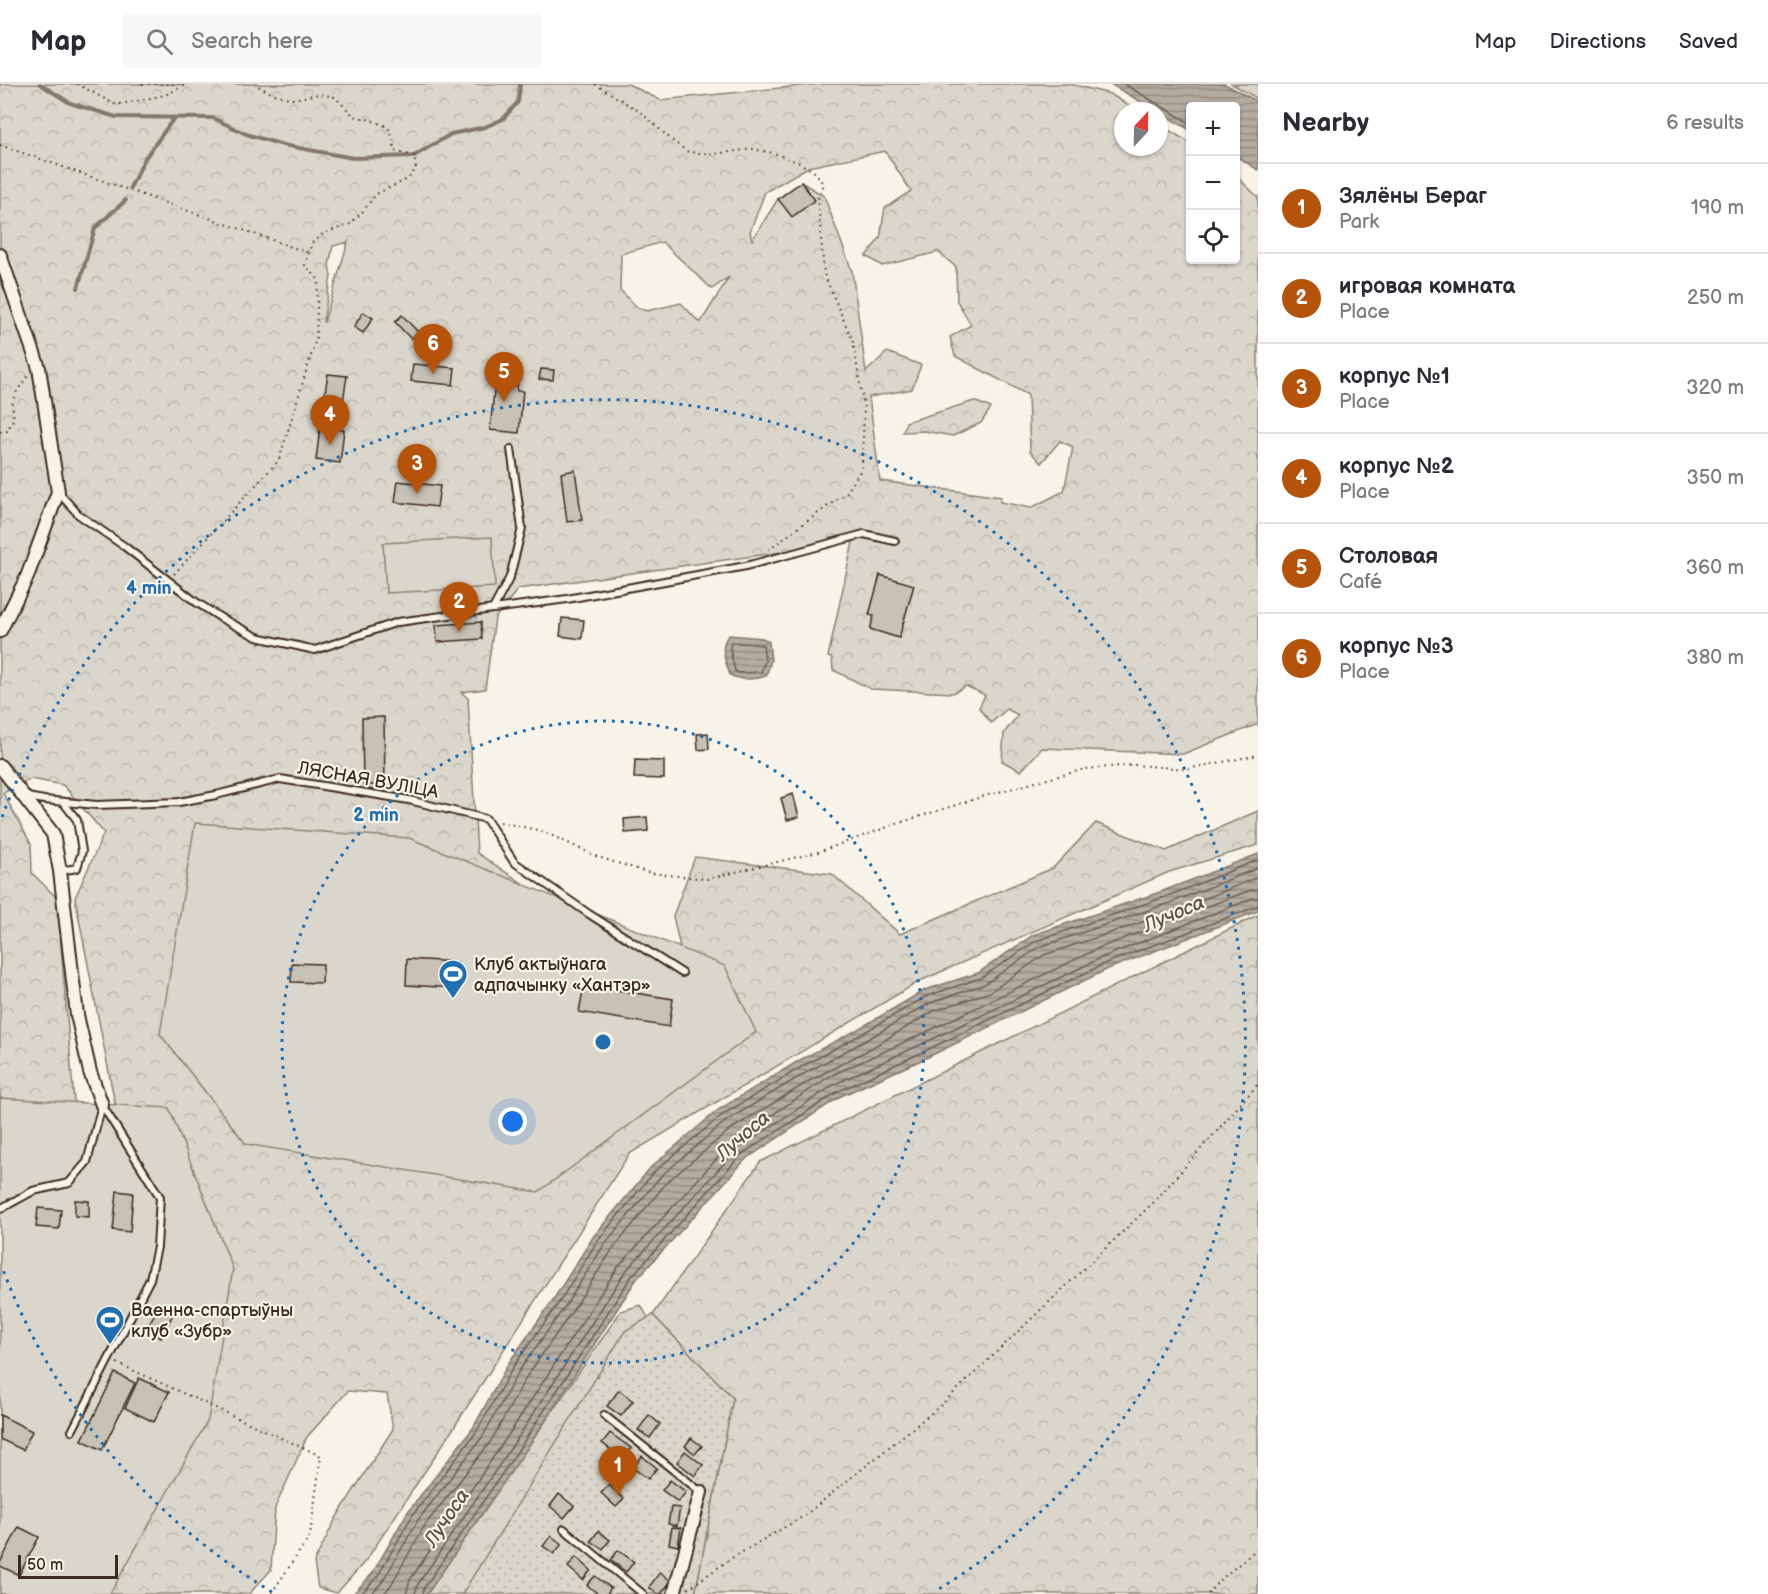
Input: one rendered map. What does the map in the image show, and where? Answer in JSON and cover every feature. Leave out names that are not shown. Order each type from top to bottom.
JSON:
[{"type":"street","points":[[0,255],[39,368],[58,492],[27,578],[0,631]]},
{"type":"street","points":[[0,766],[53,834],[60,871],[77,1015],[90,1072],[102,1105]]},
{"type":"street","points":[[674,1594],[700,1492]]},
{"type":"lane","points":[[493,609],[510,578],[522,528],[511,449]]},
{"type":"lane","points":[[58,492],[79,515],[221,618],[257,637],[315,650],[398,622],[567,599],[746,566],[864,534],[895,541]]},
{"type":"lane","name":"ЛЯСНАЯ ВУЛІЦА","points":[[63,802],[98,805],[179,802],[280,779],[409,800],[486,819]]},
{"type":"lane","points":[[22,796],[63,802],[77,820],[82,851],[77,868],[60,871]]},
{"type":"lane","points":[[486,819],[514,862],[589,914],[682,973]]},
{"type":"lane","points":[[0,1209],[33,1191],[69,1183],[87,1162],[102,1105]]},
{"type":"lane","points":[[72,1431],[150,1279],[157,1247],[160,1197],[102,1105]]},
{"type":"lane","points":[[604,1415],[700,1492]]},
{"type":"lane","points":[[564,1529],[643,1594]]},
{"type":"path","points":[[77,84],[116,105],[165,95],[187,84]]},
{"type":"path","points":[[142,84],[187,84]]},
{"type":"path","points":[[168,581],[279,460],[316,339],[318,279],[305,265],[312,243],[324,233],[349,225],[376,195],[408,179],[416,169],[414,156],[395,151],[388,127],[354,116],[335,97],[320,94],[292,99],[271,93],[254,84]]},
{"type":"path","points":[[595,84],[639,111],[688,152],[714,154],[753,149],[773,153],[800,163],[816,173],[823,184],[818,199],[824,274],[853,342],[864,408],[862,468],[847,492],[764,552]]},
{"type":"path","points":[[0,145],[309,253]]},
{"type":"path","points":[[0,432],[7,431],[14,418],[12,405],[17,391],[27,376],[39,368]]},
{"type":"path","points":[[486,819],[542,831],[598,857],[650,873],[707,879],[818,852],[990,794],[1085,769],[1135,765],[1187,769],[1258,754]]},
{"type":"path","points":[[681,1594],[730,1559],[804,1516],[940,1406],[1155,1201],[1258,1084]]},
{"type":"path","points":[[109,1359],[321,1456],[310,1536],[271,1594]]},
{"type":"path","points":[[1208,1594],[1218,1582],[1258,1548]]},
{"type":"green space","points":[[0,84],[628,84],[660,100],[821,84],[1070,84],[1110,94],[1123,102],[1114,102],[1114,156],[1168,156],[1168,130],[1186,141],[1186,264],[1240,264],[1240,180],[1258,197],[1258,724],[1183,754],[1042,748],[1021,771],[1002,761],[1004,733],[1018,715],[1007,709],[991,723],[979,708],[985,695],[966,686],[953,693],[871,689],[833,670],[832,658],[828,657],[853,542],[518,589],[495,618],[485,689],[461,692],[468,698],[477,853],[549,901],[689,987],[673,916],[695,857],[832,874],[900,934],[1053,868],[1096,823],[1166,851],[1258,811],[1258,845],[1169,872],[920,981],[629,1154],[367,1559],[337,1593],[318,1588],[314,1562],[336,1518],[393,1429],[387,1394],[348,1391],[307,1437],[275,1508],[271,1570],[249,1594],[0,1594],[0,1586],[118,1119],[75,898],[104,833],[63,785],[31,779],[3,793],[31,844],[32,873],[57,898],[75,1113],[0,1158]],"holes":[[[885,151],[911,191],[885,208],[880,238],[866,256],[882,266],[938,252],[956,267],[957,301],[971,325],[950,337],[955,356],[1028,395],[1030,451],[1041,463],[1060,441],[1073,447],[1064,491],[1031,508],[1000,502],[1001,497],[880,481],[869,397],[912,389],[921,365],[887,352],[866,372],[852,271],[824,196],[801,182],[778,199],[752,240],[750,232],[765,192],[808,167]],[[348,242],[324,322],[333,246]],[[662,242],[712,289],[729,277],[701,322],[681,303],[647,311],[638,308],[620,290],[621,254]]]},
{"type":"green space","points":[[1232,84],[1258,84],[1258,99]]},
{"type":"green space","points":[[974,401],[991,408],[981,423],[953,436],[924,431],[903,432],[906,422]]},
{"type":"green space","points":[[492,537],[495,587],[386,593],[383,543]]},
{"type":"green space","name":"Клуб актыўнага адпачынку «Хантэр»","points":[[195,823],[409,838],[725,966],[756,1032],[538,1192],[246,1144],[160,1034]]},
{"type":"green space","points":[[1258,915],[1258,1594],[695,1594],[733,1398],[653,1315],[760,1162]]},
{"type":"green space","name":"Ваенна-спартыўны клуб «Зубр»","points":[[0,1098],[169,1108],[233,1269],[208,1420],[110,1594],[0,1594]]},
{"type":"green space","points":[[641,1305],[653,1327],[474,1594],[427,1594],[621,1311]]},
{"type":"green space","points":[[653,1315],[733,1398],[695,1594],[462,1594],[625,1331]]},
{"type":"water","points":[[1110,84],[1225,84],[1258,102],[1258,170],[1240,159],[1240,102],[1186,102],[1186,128],[1168,117],[1168,102],[1141,102]]},
{"type":"water","points":[[729,635],[763,638],[769,642],[771,661],[766,676],[748,679],[730,675],[723,649]]},
{"type":"water","name":"Лучоса","points":[[1258,854],[1258,911],[1108,969],[928,1057],[841,1096],[746,1159],[636,1280],[526,1450],[427,1594],[353,1594],[372,1574],[407,1513],[473,1428],[508,1364],[593,1237],[651,1167],[718,1110],[800,1060],[925,990],[978,973],[1033,935],[1163,891]]},
{"type":"building","points":[[801,182],[815,200],[792,217],[778,199]]},
{"type":"building","points":[[363,312],[373,318],[363,333],[354,327]]},
{"type":"building","points":[[402,315],[418,332],[411,339],[395,322]]},
{"type":"building","points":[[413,364],[455,368],[453,385],[411,381]]},
{"type":"building","points":[[541,369],[554,370],[553,380],[539,379]]},
{"type":"building","points":[[496,372],[518,374],[517,391],[523,391],[519,433],[490,430]]},
{"type":"building","points":[[328,374],[347,376],[341,414],[322,411]]},
{"type":"building","points":[[320,427],[344,430],[340,463],[316,460]]},
{"type":"building","points":[[575,470],[582,520],[567,522],[561,473]]},
{"type":"building","points":[[398,481],[440,486],[437,507],[395,502]]},
{"type":"building","points":[[880,575],[914,585],[899,638],[870,629],[874,616],[869,615]]},
{"type":"building","points":[[562,618],[584,620],[582,639],[560,636]]},
{"type":"building","points":[[481,622],[482,639],[437,642],[436,625]]},
{"type":"building","points":[[384,717],[385,785],[363,785],[362,718]]},
{"type":"building","points":[[708,733],[709,749],[698,750],[697,734]]},
{"type":"building","points":[[635,760],[664,761],[664,779],[634,778]]},
{"type":"building","points":[[793,794],[799,817],[787,820],[781,798]]},
{"type":"building","points":[[647,817],[648,831],[625,833],[624,819]]},
{"type":"building","points":[[407,959],[457,962],[456,988],[406,985]]},
{"type":"building","points":[[292,963],[323,964],[322,983],[291,982]]},
{"type":"building","points":[[584,985],[673,999],[669,1027],[579,1012]]},
{"type":"building","points":[[117,1191],[133,1193],[130,1232],[113,1230]]},
{"type":"building","points":[[75,1200],[89,1201],[89,1217],[75,1216]]},
{"type":"building","points":[[38,1208],[61,1210],[59,1229],[36,1227]]},
{"type":"building","points":[[158,1307],[173,1314],[161,1338],[146,1330]]},
{"type":"building","points":[[115,1373],[135,1383],[102,1450],[82,1440]]},
{"type":"building","points":[[139,1378],[169,1392],[154,1422],[125,1408]]},
{"type":"building","points":[[619,1390],[633,1401],[621,1416],[607,1406]]},
{"type":"building","points":[[0,1415],[32,1431],[23,1450],[0,1439]]},
{"type":"building","points":[[649,1415],[660,1424],[650,1438],[638,1430]]},
{"type":"building","points":[[610,1433],[631,1448],[623,1459],[602,1443]]},
{"type":"building","points":[[691,1438],[702,1446],[695,1454],[685,1446]]},
{"type":"building","points":[[685,1451],[703,1465],[695,1476],[677,1462]]},
{"type":"building","points":[[642,1456],[657,1468],[648,1479],[633,1468]]},
{"type":"building","points":[[670,1480],[686,1492],[678,1502],[662,1490]]},
{"type":"building","points":[[609,1485],[624,1499],[616,1507],[601,1493]]},
{"type":"building","points":[[559,1494],[574,1506],[564,1518],[550,1506]]},
{"type":"building","points":[[671,1507],[680,1508],[677,1526],[668,1524]]},
{"type":"building","points":[[19,1527],[39,1537],[19,1575],[0,1566],[0,1563]]},
{"type":"building","points":[[672,1527],[681,1528],[678,1546],[669,1544]]},
{"type":"building","points":[[598,1531],[610,1540],[603,1549],[591,1541]]},
{"type":"building","points":[[551,1536],[562,1544],[554,1554],[543,1546]]},
{"type":"building","points":[[618,1550],[634,1562],[626,1572],[611,1560]]},
{"type":"building","points":[[576,1557],[591,1570],[583,1580],[568,1567]]},
{"type":"building","points":[[660,1572],[671,1581],[661,1594],[658,1594],[649,1587]]},
{"type":"building","points":[[595,1576],[611,1588],[607,1594],[598,1594],[587,1585]]},
{"type":"waterway","points":[[40,84],[70,103],[116,117],[213,118],[246,134],[283,145],[353,158],[414,156],[451,134],[485,127],[503,119],[518,102],[520,84]]},
{"type":"waterway","points":[[130,188],[145,158],[174,118]]},
{"type":"waterway","points":[[78,288],[95,228],[126,200]]},
{"type":"place","name":"корпус №3","points":[[433,374]]},
{"type":"place","name":"Столовая","points":[[504,402]]},
{"type":"place","name":"корпус №2","points":[[330,445]]},
{"type":"place","name":"корпус №1","points":[[417,494]]},
{"type":"place","name":"игровая комната","points":[[459,632]]},
{"type":"place","name":"Клуб актыўнага адпачынку «Хантэр»","points":[[453,1000]]},
{"type":"place","name":"Ваенна-спартыўны клуб «Зубр»","points":[[110,1346]]},
{"type":"place","name":"Зялёны Бераг","points":[[618,1496]]}]
